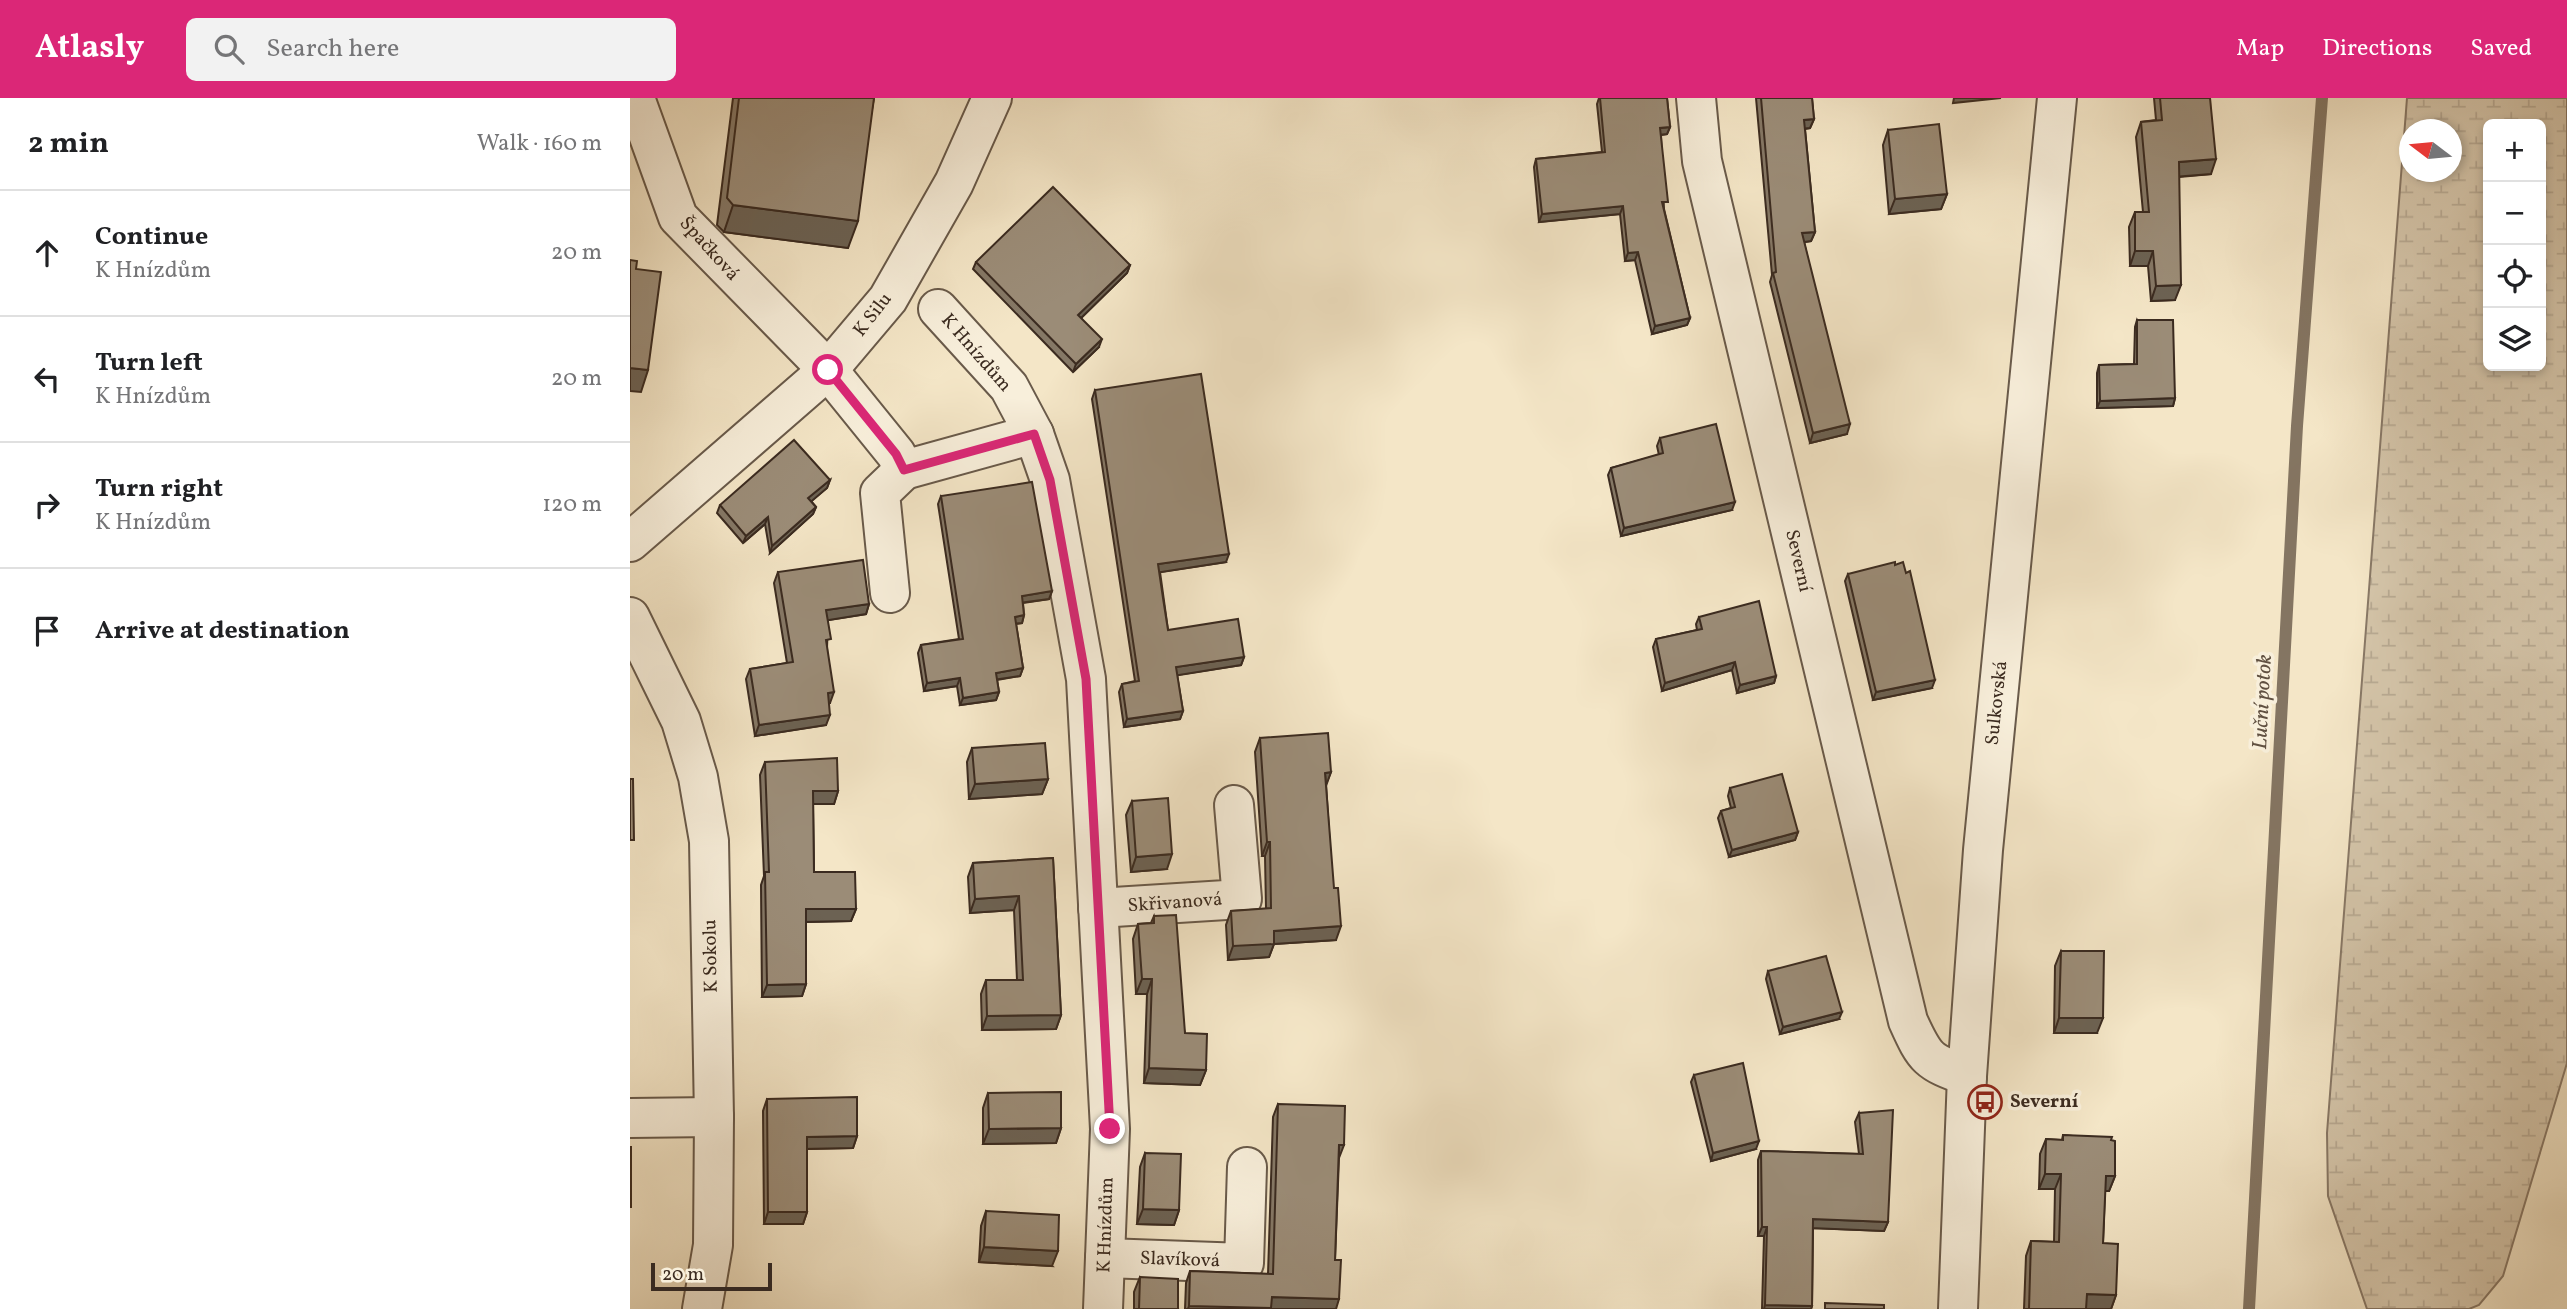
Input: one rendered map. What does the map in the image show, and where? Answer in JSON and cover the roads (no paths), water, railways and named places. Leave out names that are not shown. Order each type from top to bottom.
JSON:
[{"type":"street","name":"Špačková","points":[[635,98],[678,217],[828,370]]},
{"type":"street","name":"K Silu","points":[[630,542],[828,370],[888,299],[954,183],[992,98]]},
{"type":"street","name":"Severní","points":[[1696,98],[1702,161],[1908,1021],[1921,1049],[1935,1065],[1967,1076]]},
{"type":"street","name":"Sulkovská","points":[[1958,1309],[1967,1076],[1983,850],[2057,98]]},
{"type":"street","name":"K Hnízdům","points":[[938,309],[1009,387],[1034,434],[1050,480],[1086,679],[1110,1129],[1102,1309]]},
{"type":"street","points":[[828,370],[896,454],[904,470]]},
{"type":"street","points":[[890,593],[880,494],[904,470],[1034,434]]},
{"type":"street","name":"K Sokolu","points":[[630,617],[681,720],[698,778],[709,841],[714,1117],[713,1245],[702,1309]]},
{"type":"street","name":"Skřivanová","points":[[1098,908],[1242,899],[1234,805]]},
{"type":"street","points":[[630,1118],[714,1117]]},
{"type":"street","name":"Slavíková","points":[[1105,1258],[1244,1263],[1247,1167]]},
{"type":"waterway","name":"Luční potok","points":[[2249,1309],[2297,426],[2322,98]]},
{"type":"place","name":"Severní","points":[[1985,1102]]}]
